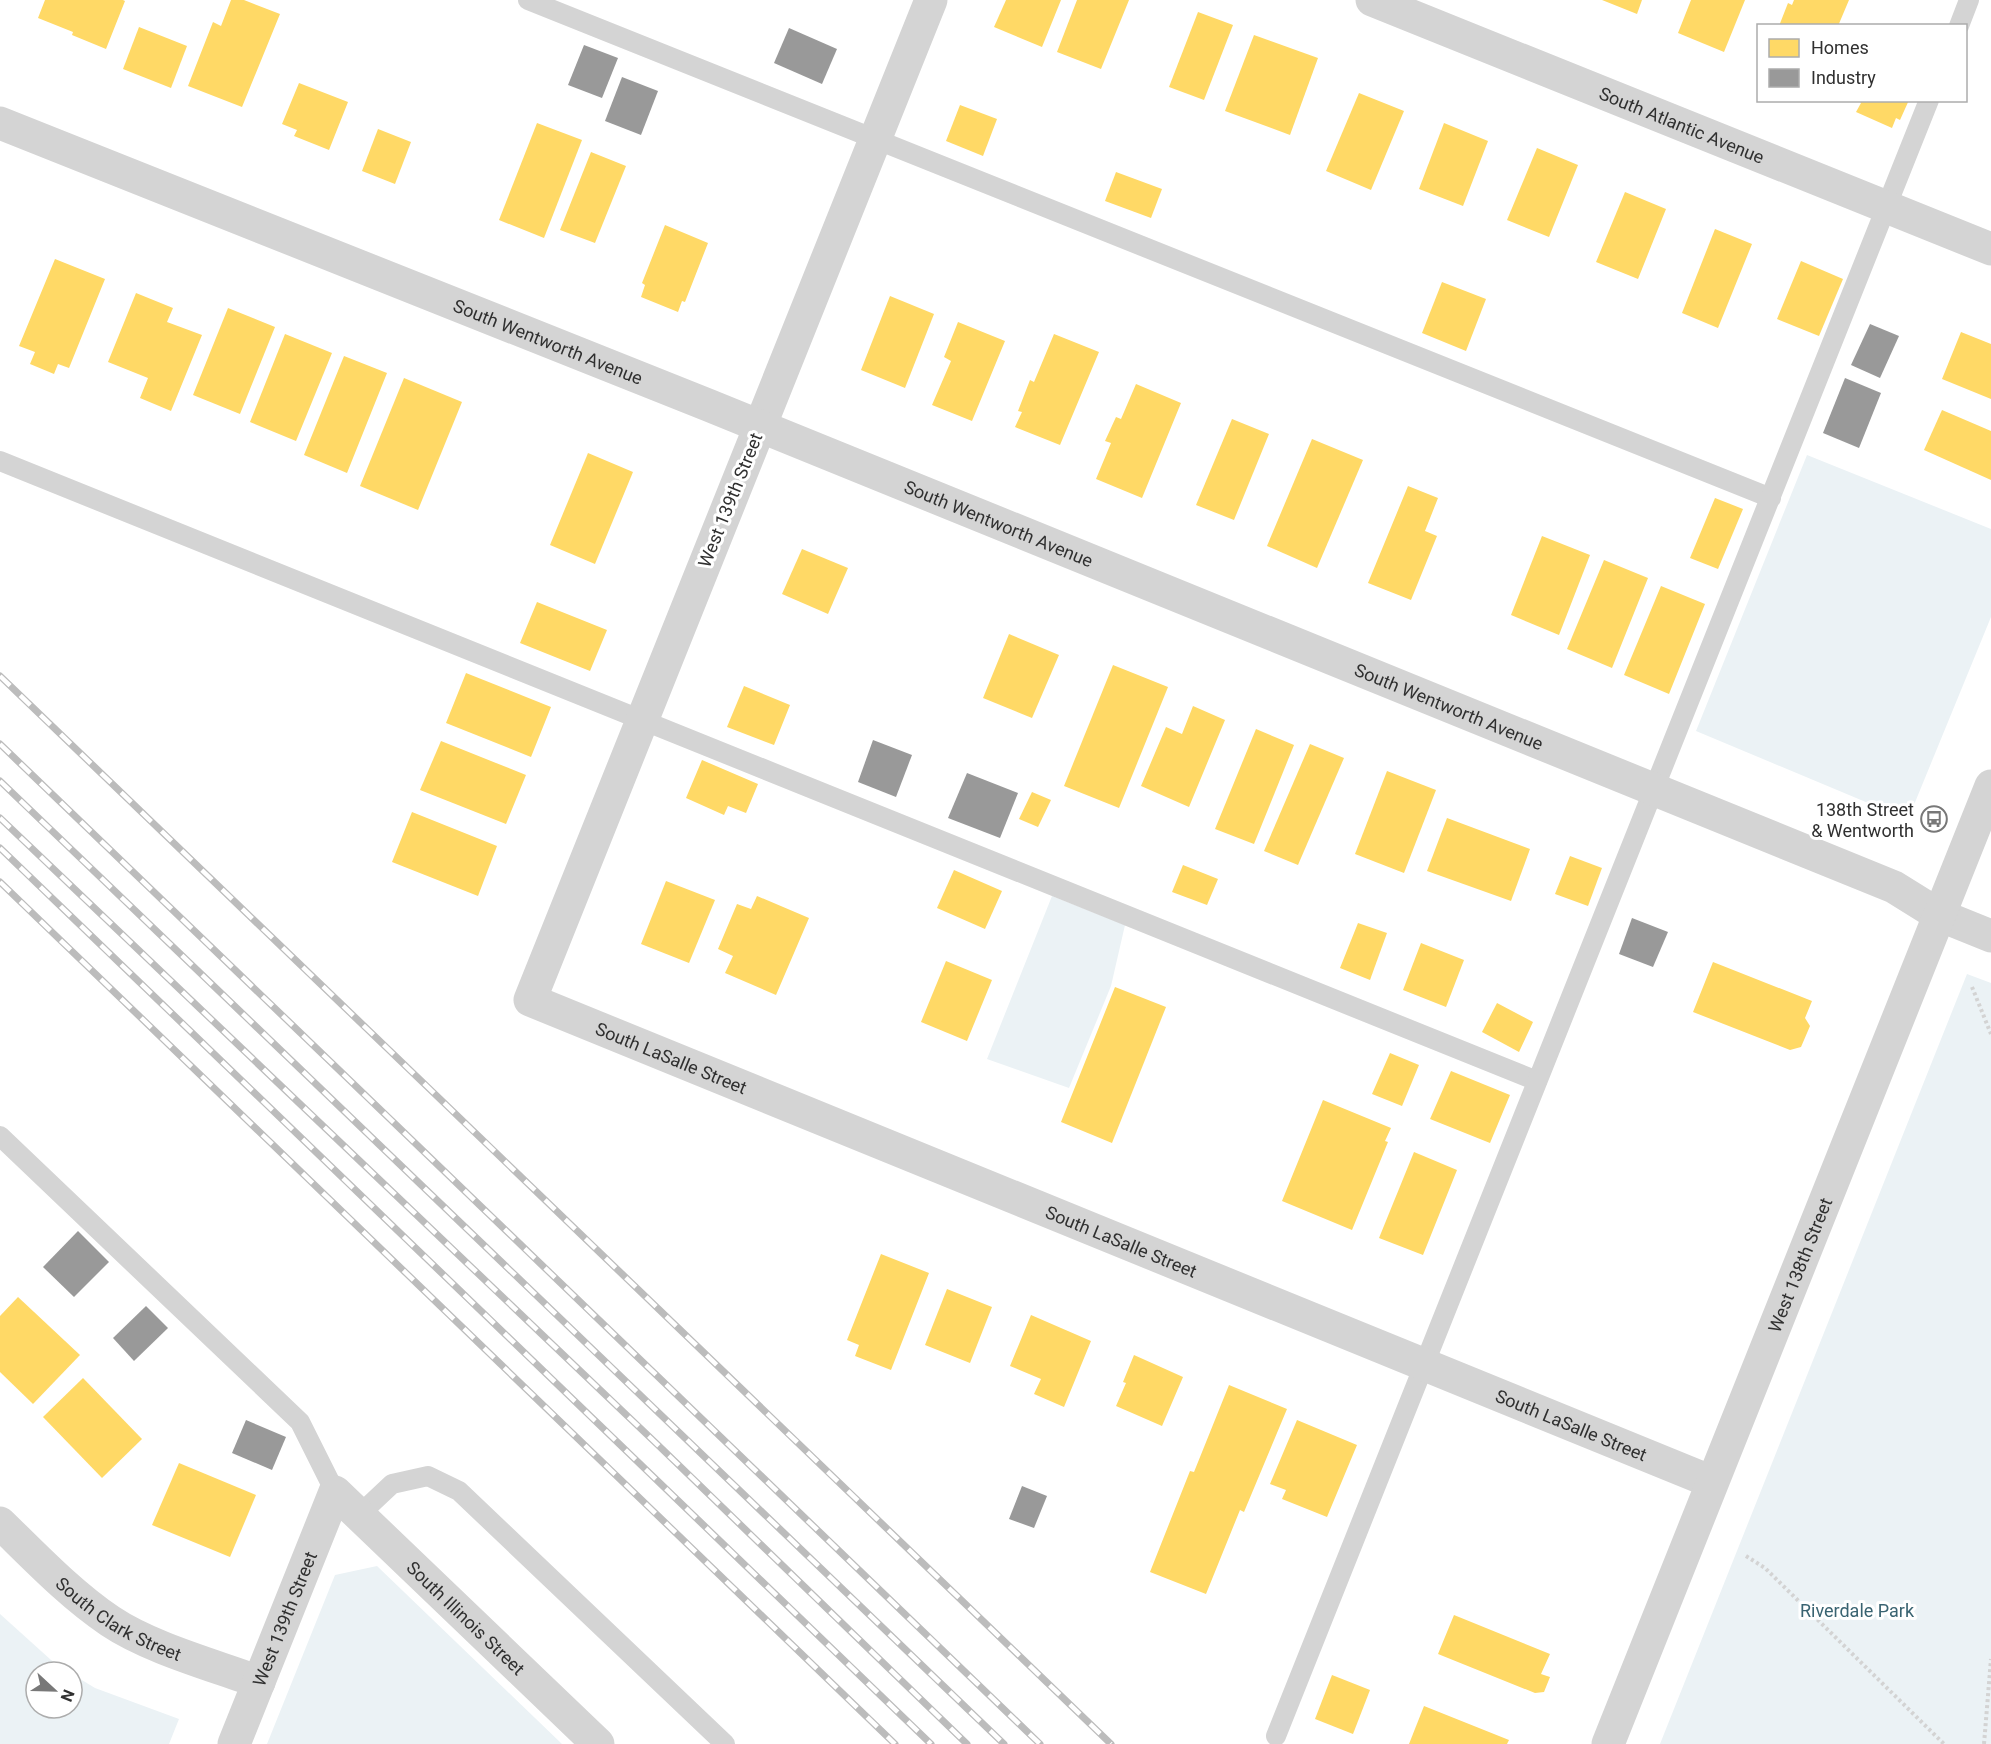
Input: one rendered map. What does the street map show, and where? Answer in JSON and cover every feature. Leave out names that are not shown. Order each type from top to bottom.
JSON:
[{"type":"street","name":"West 139th Street","points":[[530,1000],[931,0]]},
{"type":"street","name":"South Atlantic Avenue","points":[[1372,0],[1991,249]]},
{"type":"street","name":"South Wentworth Avenue","points":[[0,123],[760,426],[1894,887],[1940,915],[1991,936]]},
{"type":"street","name":"West 138th Street","points":[[1608,1744],[1991,786]]},
{"type":"street","name":"South LaSalle Street","points":[[530,1000],[1712,1482]]},
{"type":"street","name":"West 139th Street","points":[[234,1744],[335,1492]]},
{"type":"street","name":"South Illinois Street","points":[[335,1492],[598,1744]]},
{"type":"street","name":"South Clark Street","points":[[0,1523],[74,1593],[111,1622],[145,1640],[259,1682]]},
{"type":"lane","points":[[528,0],[1770,498]]},
{"type":"lane","points":[[1960,24],[1969,0]]},
{"type":"lane","points":[[1276,1736],[1928,102]]},
{"type":"lane","points":[[0,461],[1537,1081]]},
{"type":"lane","points":[[0,1136],[300,1422],[335,1492]]},
{"type":"lane","points":[[359,1515],[392,1484],[428,1476],[459,1491],[725,1744]]},
{"type":"path","points":[[1972,987],[1991,1034]]},
{"type":"path","points":[[1746,1556],[1765,1568],[1944,1744]]},
{"type":"path","points":[[1984,1744],[1991,1659]]},
{"type":"green space","points":[[1807,455],[1991,529],[1991,617],[1909,817],[1892,813],[1696,731]]},
{"type":"green space","points":[[1052,896],[1125,925],[1111,986],[1069,1088],[987,1059]]},
{"type":"green space","name":"Riverdale Park","points":[[1967,974],[1991,983],[1991,1744],[1660,1744]]},
{"type":"green space","points":[[377,1566],[562,1744],[267,1744],[335,1575]]},
{"type":"green space","points":[[0,1614],[51,1660],[24,1660],[24,1720],[84,1720],[84,1681],[95,1688],[179,1719],[169,1744],[0,1744]]},
{"type":"building: Homes","points":[[45,0],[125,1],[106,49],[38,18]]},
{"type":"building: Homes","points":[[231,0],[244,0],[280,14],[242,107],[188,86],[213,22],[221,26]]},
{"type":"building: Homes","points":[[1006,0],[1061,0],[1042,47],[994,27]]},
{"type":"building: Homes","points":[[1077,0],[1129,0],[1101,69],[1057,52]]},
{"type":"building: Homes","points":[[1602,0],[1642,0],[1637,14]]},
{"type":"building: Homes","points":[[1691,0],[1745,0],[1724,52],[1678,33]]},
{"type":"building: Homes","points":[[1794,0],[1849,0],[1839,24],[1780,24],[1788,3],[1792,5]]},
{"type":"building: Homes","points":[[1198,12],[1233,25],[1204,100],[1169,87]]},
{"type":"building: Homes","points":[[139,27],[187,46],[171,88],[123,69]]},
{"type":"building: Homes","points":[[1254,35],[1318,58],[1290,135],[1225,111]]},
{"type":"building: Homes","points":[[299,83],[348,102],[329,150],[294,136],[297,130],[282,124]]},
{"type":"building: Homes","points":[[1359,93],[1404,111],[1371,190],[1326,171]]},
{"type":"building: Homes","points":[[1908,102],[1900,120],[1896,118],[1892,128],[1856,112],[1861,103]]},
{"type":"building: Homes","points":[[960,105],[997,119],[983,156],[946,141]]},
{"type":"building: Homes","points":[[537,123],[582,140],[544,238],[499,220]]},
{"type":"building: Homes","points":[[1444,123],[1488,141],[1463,206],[1419,189]]},
{"type":"building: Homes","points":[[378,129],[411,142],[395,184],[362,171]]},
{"type":"building: Homes","points":[[1537,148],[1578,165],[1549,237],[1507,220]]},
{"type":"building: Homes","points":[[591,152],[626,166],[595,243],[560,230]]},
{"type":"building: Homes","points":[[1116,172],[1162,189],[1151,218],[1105,201]]},
{"type":"building: Homes","points":[[1625,192],[1666,209],[1638,279],[1596,262]]},
{"type":"building: Homes","points":[[665,225],[708,243],[685,302],[682,301],[678,312],[641,297],[645,285],[642,283]]},
{"type":"building: Homes","points":[[1715,229],[1752,244],[1718,328],[1682,313]]},
{"type":"building: Homes","points":[[55,259],[105,279],[69,368],[58,364],[54,374],[30,364],[35,352],[19,346]]},
{"type":"building: Homes","points":[[1801,261],[1843,279],[1819,336],[1777,319]]},
{"type":"building: Homes","points":[[1442,282],[1486,299],[1466,351],[1422,333]]},
{"type":"building: Homes","points":[[136,293],[173,308],[167,322],[202,335],[171,411],[140,398],[148,378],[108,362]]},
{"type":"building: Homes","points":[[890,296],[934,314],[905,388],[861,370]]},
{"type":"building: Homes","points":[[228,308],[275,327],[240,414],[193,395]]},
{"type":"building: Homes","points":[[958,322],[1005,341],[972,421],[932,405],[951,361],[944,357]]},
{"type":"building: Homes","points":[[1961,332],[1991,344],[1991,399],[1942,379]]},
{"type":"building: Homes","points":[[285,334],[332,353],[296,441],[250,422]]},
{"type":"building: Homes","points":[[1054,334],[1099,352],[1060,445],[1015,427],[1022,412],[1018,411],[1030,380],[1034,382]]},
{"type":"building: Homes","points":[[344,356],[387,373],[347,473],[304,455]]},
{"type":"building: Homes","points":[[404,378],[462,402],[418,510],[360,486]]},
{"type":"building: Homes","points":[[1136,384],[1181,403],[1142,498],[1096,479],[1111,443],[1105,441],[1116,417],[1121,419]]},
{"type":"building: Homes","points":[[1942,410],[1991,431],[1991,480],[1924,450]]},
{"type":"building: Homes","points":[[1232,419],[1269,434],[1234,520],[1196,505]]},
{"type":"building: Homes","points":[[1312,439],[1363,460],[1317,568],[1267,546]]},
{"type":"building: Homes","points":[[588,453],[633,472],[595,564],[550,545]]},
{"type":"building: Homes","points":[[1408,486],[1438,498],[1425,531],[1437,536],[1411,600],[1368,583]]},
{"type":"building: Homes","points":[[1715,498],[1743,509],[1718,569],[1690,558]]},
{"type":"building: Homes","points":[[1542,536],[1590,555],[1559,635],[1511,615]]},
{"type":"building: Homes","points":[[802,549],[848,568],[828,614],[782,594]]},
{"type":"building: Homes","points":[[1604,560],[1648,578],[1612,668],[1567,649]]},
{"type":"building: Homes","points":[[1661,586],[1705,604],[1669,694],[1624,675]]},
{"type":"building: Homes","points":[[537,602],[607,630],[590,671],[520,643]]},
{"type":"building: Homes","points":[[1009,634],[1059,655],[1032,718],[983,698]]},
{"type":"building: Homes","points":[[1113,665],[1168,687],[1119,808],[1064,786]]},
{"type":"building: Homes","points":[[466,673],[551,707],[531,757],[446,723]]},
{"type":"building: Homes","points":[[744,686],[790,705],[774,745],[727,727]]},
{"type":"building: Homes","points":[[1193,706],[1225,720],[1189,807],[1141,786],[1166,727],[1182,734]]},
{"type":"building: Homes","points":[[1256,729],[1294,745],[1254,844],[1215,829]]},
{"type":"building: Homes","points":[[441,741],[526,775],[506,824],[420,790]]},
{"type":"building: Homes","points":[[1310,744],[1344,758],[1298,865],[1264,851]]},
{"type":"building: Homes","points":[[702,760],[758,784],[746,813],[728,806],[724,815],[686,798]]},
{"type":"building: Homes","points":[[1387,771],[1436,790],[1404,873],[1355,854]]},
{"type":"building: Homes","points":[[1032,792],[1051,800],[1038,827],[1019,819]]},
{"type":"building: Homes","points":[[412,812],[497,846],[478,896],[392,862]]},
{"type":"building: Homes","points":[[1447,818],[1530,849],[1511,901],[1427,871]]},
{"type":"building: Homes","points":[[1570,856],[1602,868],[1588,906],[1555,894]]},
{"type":"building: Homes","points":[[1183,865],[1218,879],[1207,905],[1172,892]]},
{"type":"building: Homes","points":[[954,870],[1002,891],[985,929],[937,908]]},
{"type":"building: Homes","points":[[666,881],[715,900],[689,963],[641,944]]},
{"type":"building: Homes","points":[[757,896],[809,918],[776,995],[725,973],[733,956],[718,949],[737,904],[751,909]]},
{"type":"building: Homes","points":[[1358,923],[1387,933],[1370,980],[1340,968]]},
{"type":"building: Homes","points":[[1421,943],[1464,960],[1446,1007],[1403,990]]},
{"type":"building: Homes","points":[[946,961],[992,980],[967,1041],[921,1022]]},
{"type":"building: Homes","points":[[1713,962],[1812,1001],[1805,1018],[1810,1026],[1801,1047],[1790,1050],[1693,1012]]},
{"type":"building: Homes","points":[[1115,987],[1166,1007],[1112,1143],[1061,1122]]},
{"type":"building: Homes","points":[[1497,1003],[1533,1022],[1519,1052],[1482,1032]]},
{"type":"building: Homes","points":[[1390,1053],[1419,1065],[1402,1106],[1372,1094]]},
{"type":"building: Homes","points":[[1451,1071],[1510,1095],[1490,1143],[1430,1119]]},
{"type":"building: Homes","points":[[1323,1100],[1391,1128],[1385,1141],[1388,1142],[1352,1230],[1282,1201]]},
{"type":"building: Homes","points":[[1414,1152],[1457,1170],[1423,1255],[1379,1238]]},
{"type":"building: Homes","points":[[881,1254],[929,1273],[891,1370],[855,1356],[859,1345],[847,1340]]},
{"type":"building: Homes","points":[[947,1289],[992,1307],[970,1363],[925,1345]]},
{"type":"building: Homes","points":[[18,1297],[80,1355],[33,1404],[0,1372],[0,1316]]},
{"type":"building: Homes","points":[[1031,1315],[1091,1341],[1064,1407],[1034,1394],[1041,1379],[1010,1366]]},
{"type":"building: Homes","points":[[1134,1355],[1183,1377],[1162,1426],[1116,1406]]},
{"type":"building: Homes","points":[[83,1378],[142,1439],[102,1478],[43,1417]]},
{"type":"building: Homes","points":[[1229,1385],[1287,1409],[1244,1512],[1240,1510],[1206,1594],[1150,1572],[1190,1471],[1194,1472]]},
{"type":"building: Homes","points":[[1297,1420],[1357,1445],[1327,1517],[1282,1499],[1286,1490],[1270,1484]]},
{"type":"building: Homes","points":[[179,1463],[256,1495],[230,1557],[152,1525]]},
{"type":"building: Homes","points":[[1454,1615],[1550,1654],[1541,1674],[1550,1677],[1544,1692],[1535,1693],[1438,1654]]},
{"type":"building: Homes","points":[[1332,1675],[1370,1690],[1353,1734],[1315,1719]]},
{"type":"building: Homes","points":[[1424,1706],[1509,1740],[1507,1744],[1409,1744]]},
{"type":"building: Industry","points":[[789,28],[837,49],[822,84],[774,63]]},
{"type":"building: Industry","points":[[584,45],[618,58],[602,98],[568,85]]},
{"type":"building: Industry","points":[[622,77],[658,91],[641,135],[605,121]]},
{"type":"building: Industry","points":[[1870,324],[1899,336],[1880,378],[1851,365]]},
{"type":"building: Industry","points":[[1845,378],[1881,393],[1859,448],[1823,433]]},
{"type":"building: Industry","points":[[873,740],[912,755],[896,797],[858,782]]},
{"type":"building: Industry","points":[[967,773],[1018,793],[1000,838],[948,818]]},
{"type":"building: Industry","points":[[1632,918],[1668,932],[1653,967],[1619,954]]},
{"type":"building: Industry","points":[[78,1231],[109,1262],[74,1297],[43,1267]]},
{"type":"building: Industry","points":[[146,1306],[168,1328],[134,1361],[113,1338]]},
{"type":"building: Industry","points":[[246,1420],[286,1437],[272,1470],[232,1453]]},
{"type":"building: Industry","points":[[1022,1486],[1047,1496],[1034,1528],[1009,1519]]},
{"type":"railway","points":[[0,676],[1111,1744]]},
{"type":"railway","points":[[0,744],[1040,1744]]},
{"type":"railway","points":[[0,781],[1004,1744]]},
{"type":"railway","points":[[0,818],[659,1446],[967,1744]]},
{"type":"railway","points":[[0,848],[931,1744]]},
{"type":"railway","points":[[0,882],[895,1744]]},
{"type":"place","name":"138th Street & Wentworth","points":[[1934,819]]}]
